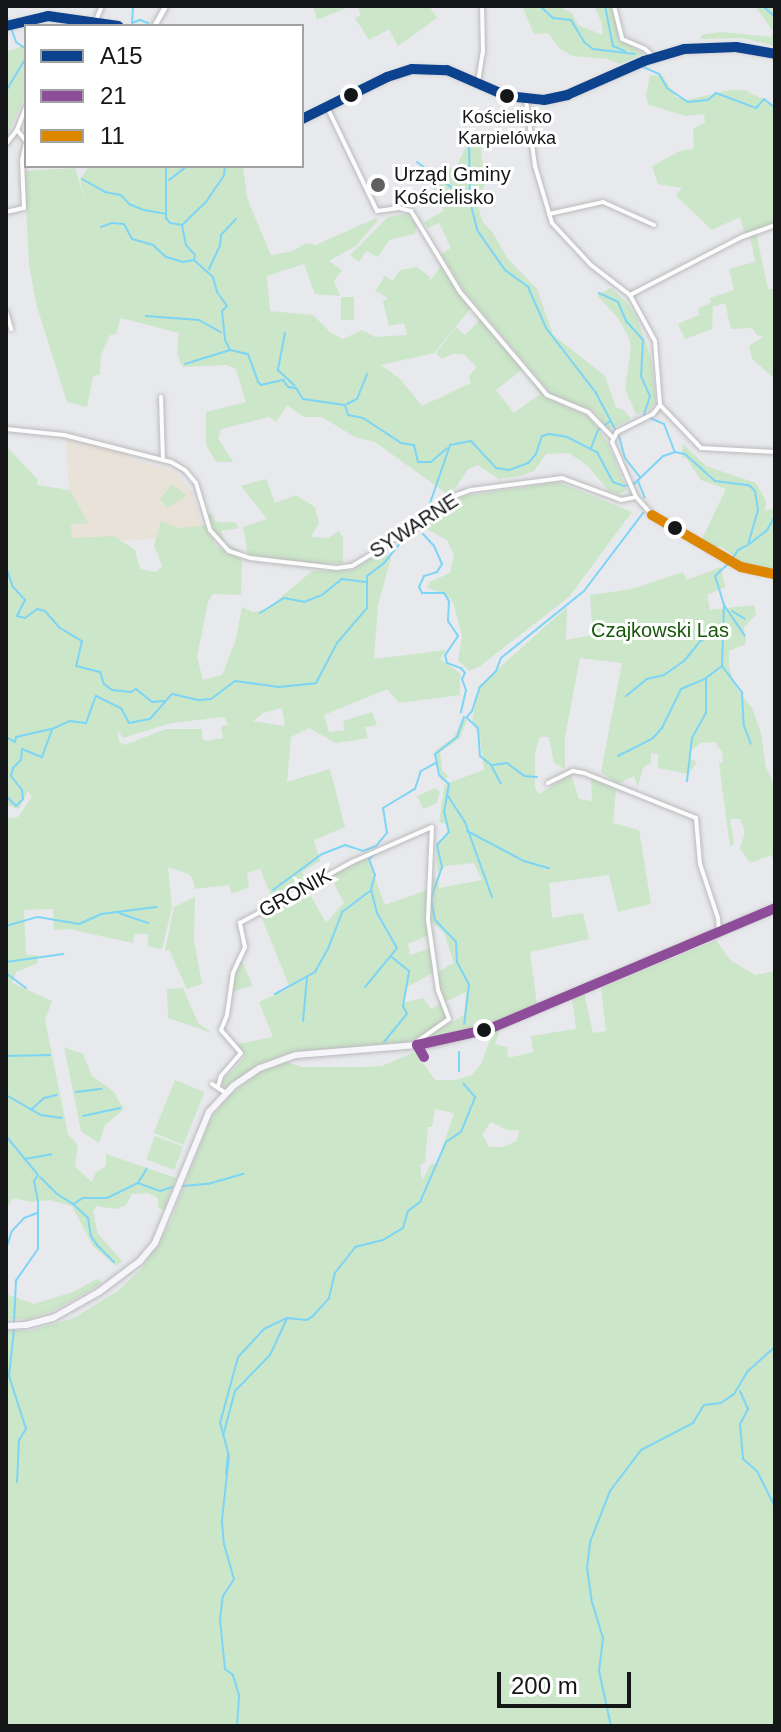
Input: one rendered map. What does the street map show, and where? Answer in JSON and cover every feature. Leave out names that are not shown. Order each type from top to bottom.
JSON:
[{"type":"main road","points":[[6,1326],[53,1318],[99,1292],[140,1261],[155,1243],[204,1121],[226,1093],[251,1073],[286,1057],[412,1045],[489,1029],[775,908]]},
{"type":"street","points":[[96,20],[102,6]]},
{"type":"street","points":[[155,24],[165,6]]},
{"type":"street","points":[[478,82],[483,52],[482,6]]},
{"type":"street","points":[[614,6],[622,39],[645,49],[654,57]]},
{"type":"street","points":[[35,17],[38,24]]},
{"type":"street","points":[[6,26],[35,17],[96,20],[106,24]]},
{"type":"street","points":[[304,118],[408,70],[447,70],[501,94],[526,100],[567,95],[654,57],[715,46],[775,54]]},
{"type":"street","points":[[526,100],[535,166],[549,214],[556,228],[576,250],[630,295],[655,341],[660,405],[701,448],[775,452]]},
{"type":"street","points":[[327,107],[352,165],[377,211],[402,208],[411,211],[460,292],[547,395],[588,412],[613,438],[615,454],[637,500],[652,515],[741,567],[775,574]]},
{"type":"street","points":[[6,144],[17,130],[24,111]]},
{"type":"street","points":[[17,130],[24,139]]},
{"type":"street","points":[[6,212],[24,208],[24,151]]},
{"type":"street","points":[[549,214],[603,202],[654,225]]},
{"type":"street","points":[[630,295],[742,237],[775,225]]},
{"type":"street","points":[[6,311],[11,329]]},
{"type":"street","points":[[161,397],[163,460]]},
{"type":"street","points":[[613,438],[617,432],[653,414],[660,405]]},
{"type":"street","name":"SYWARNE","points":[[6,429],[64,435],[163,460],[182,468],[192,477],[213,534],[224,547],[239,555],[344,568],[457,495],[471,490],[562,478],[621,500],[637,500]]},
{"type":"street","points":[[548,783],[561,774],[584,773],[696,818],[700,864],[718,918],[719,931]]},
{"type":"street","name":"GRONIK","points":[[226,1093],[215,1085],[241,1053],[221,1030],[227,1015],[233,973],[245,947],[240,923],[352,862],[432,827],[428,920],[438,990],[449,1019],[412,1045]]},
{"type":"shaded area","points":[[66,439],[124,452],[132,459],[174,471],[192,491],[204,534],[127,541],[72,538]]},
{"type":"green space","points":[[313,6],[351,6],[317,20]]},
{"type":"green space","points":[[357,6],[429,6],[437,18],[398,46],[389,29],[369,40],[355,18],[361,15]]},
{"type":"green space","points":[[522,6],[562,8],[572,13],[578,25],[603,35],[602,23],[594,6],[611,6],[618,29],[629,45],[644,54],[620,64],[607,59],[573,56],[560,49],[548,33],[534,34]]},
{"type":"green space","points":[[755,6],[775,6],[775,46],[742,38],[701,39],[701,35],[720,32],[771,37],[773,31]]},
{"type":"green space","points":[[24,46],[24,98],[6,138],[6,52]]},
{"type":"green space","points":[[650,75],[663,76],[676,97],[687,100],[730,90],[745,90],[775,105],[775,223],[745,234],[740,217],[712,230],[676,196],[682,188],[658,184],[652,166],[680,151],[694,149],[693,129],[705,122],[704,114],[686,116],[649,105],[646,96]]},
{"type":"green space","points":[[480,142],[485,183],[478,204],[482,221],[508,259],[537,289],[553,335],[605,376],[616,408],[623,409],[631,419],[608,430],[595,412],[552,395],[464,291],[441,254],[451,248],[439,223],[428,228],[424,222],[444,211],[428,176],[456,167],[468,143]]},
{"type":"green space","points":[[75,168],[85,200],[80,179],[88,168],[243,168],[247,198],[271,255],[293,251],[306,243],[316,245],[376,218],[378,220],[357,245],[329,261],[342,270],[334,281],[340,296],[315,294],[304,264],[267,276],[270,311],[313,315],[331,333],[343,339],[362,330],[375,337],[407,335],[404,323],[389,326],[383,302],[388,298],[375,291],[385,276],[393,281],[400,270],[417,267],[430,277],[428,283],[442,265],[471,308],[434,353],[381,365],[400,379],[422,406],[471,383],[469,376],[477,367],[464,354],[452,354],[442,359],[436,353],[456,327],[465,335],[479,321],[475,313],[523,369],[496,390],[514,413],[540,394],[526,373],[547,398],[590,417],[607,442],[627,490],[618,494],[609,491],[588,466],[569,453],[546,454],[534,471],[499,479],[478,465],[468,469],[450,496],[375,442],[355,437],[322,417],[304,417],[287,405],[276,422],[269,417],[221,429],[218,438],[233,462],[216,462],[206,445],[206,412],[246,402],[236,369],[227,365],[182,367],[177,352],[179,333],[121,318],[116,334],[110,335],[101,355],[100,375],[93,376],[87,407],[67,402],[37,307],[29,265],[24,171]]},
{"type":"green space","points":[[409,215],[417,226],[414,234],[389,240],[378,257],[366,251],[359,262],[350,255],[388,217]]},
{"type":"green space","points":[[756,233],[768,289],[775,289],[775,379],[752,359],[749,346],[764,336],[757,335],[752,328],[731,329],[725,303],[713,307],[712,329],[685,339],[678,324],[699,315],[698,308],[711,303],[710,298],[734,290],[729,269],[755,262],[750,236]]},
{"type":"green space","points":[[611,288],[636,316],[651,357],[656,402],[648,411],[636,414],[625,389],[631,348],[629,338],[618,318],[597,295]]},
{"type":"green space","points":[[341,297],[354,297],[354,320],[341,320]]},
{"type":"green space","points":[[683,444],[706,466],[756,483],[766,501],[765,512],[775,506],[775,572],[745,564],[720,546],[713,548],[701,541],[726,489],[701,480],[686,458],[682,458]]},
{"type":"green space","points":[[6,446],[37,479],[37,485],[70,490],[88,523],[71,524],[72,538],[114,536],[135,550],[140,569],[157,572],[162,566],[154,545],[161,521],[179,528],[205,525],[216,546],[242,560],[241,595],[213,594],[208,602],[197,657],[203,680],[222,675],[236,639],[242,607],[253,612],[267,609],[312,571],[352,570],[382,552],[391,558],[378,605],[374,659],[446,650],[440,659],[460,673],[460,695],[399,703],[387,689],[324,715],[329,732],[345,730],[343,721],[372,712],[377,725],[365,727],[368,738],[336,743],[309,728],[291,737],[287,782],[330,769],[345,827],[314,840],[320,861],[302,872],[309,885],[275,905],[260,869],[247,873],[249,887],[232,894],[229,885],[195,889],[193,879],[188,874],[168,867],[172,907],[162,949],[148,947],[148,934],[135,934],[133,943],[69,929],[54,930],[53,909],[24,910],[26,955],[37,955],[38,963],[16,972],[12,983],[52,1001],[45,1020],[68,1134],[78,1145],[75,1167],[92,1182],[95,1173],[106,1166],[106,1154],[176,1178],[164,1210],[158,1207],[158,1198],[148,1193],[132,1194],[126,1205],[116,1209],[96,1206],[93,1212],[98,1234],[122,1261],[116,1266],[93,1246],[72,1206],[49,1200],[31,1202],[13,1198],[6,1209],[6,810],[9,818],[18,817],[32,797],[28,791],[19,809],[6,805]],"holes":[[[282,708],[285,726],[253,721],[263,713]],[[224,717],[229,725],[221,726],[223,738],[202,739],[202,729],[166,729],[125,745],[119,742],[117,729],[123,738],[171,723]]]},
{"type":"green space","points":[[266,479],[275,503],[296,495],[315,507],[319,523],[311,537],[328,538],[339,531],[343,538],[343,563],[320,564],[248,555],[243,527],[267,519],[241,486]]},
{"type":"green space","points":[[558,482],[632,512],[569,597],[480,666],[469,671],[458,660],[462,636],[454,605],[450,598],[427,587],[430,582],[450,573],[454,555],[447,540],[423,527],[422,522],[464,496]]},
{"type":"green space","points":[[172,484],[187,496],[167,508],[160,499]]},
{"type":"green space","points":[[212,513],[216,522],[235,522],[239,528],[221,531],[225,542],[243,553],[232,550],[215,533],[208,515]]},
{"type":"green space","name":"Czajkowski Las","points":[[721,567],[725,587],[707,595],[710,610],[754,605],[756,615],[744,627],[746,644],[729,651],[729,668],[736,688],[752,708],[761,733],[766,767],[775,787],[775,863],[771,855],[750,863],[740,848],[745,832],[740,819],[730,819],[734,843],[730,847],[719,763],[723,762],[722,752],[715,742],[701,743],[691,750],[690,759],[697,762],[688,774],[658,768],[658,754],[651,753],[651,763],[643,768],[638,787],[634,776],[618,784],[601,772],[622,663],[580,658],[565,737],[565,769],[554,763],[549,737],[540,737],[535,753],[535,788],[539,794],[571,774],[579,799],[592,801],[591,777],[616,789],[613,823],[639,830],[651,904],[618,912],[609,875],[549,883],[552,918],[583,913],[589,939],[530,952],[537,1005],[476,1030],[418,1042],[464,1015],[466,992],[444,1002],[440,992],[437,972],[454,963],[444,933],[430,920],[430,890],[434,878],[438,879],[439,888],[482,880],[474,863],[445,866],[438,874],[436,854],[436,844],[444,836],[449,836],[446,824],[439,822],[445,784],[484,770],[480,737],[472,722],[478,687],[567,607],[566,640],[593,635],[590,595],[632,589],[683,572],[687,580]]},
{"type":"green space","points":[[462,719],[467,720],[460,738],[440,752],[442,770],[448,776],[442,782],[435,751],[454,737]]},
{"type":"green space","points":[[435,788],[440,791],[437,803],[423,809],[417,796]]},
{"type":"green space","points":[[367,857],[385,905],[427,890],[429,935],[408,944],[410,955],[432,948],[435,972],[407,987],[402,1003],[423,998],[431,1009],[441,1004],[447,1018],[435,1030],[407,1042],[286,1054],[262,1063],[228,1087],[223,1085],[222,1082],[245,1057],[238,1044],[273,1037],[259,1002],[290,988],[261,916],[307,889],[326,923],[344,903],[330,876]]},
{"type":"green space","points":[[195,897],[194,941],[202,984],[187,989],[169,950],[165,951],[174,907]]},
{"type":"green space","points":[[716,940],[730,960],[755,975],[775,971],[775,1726],[6,1726],[6,1330],[28,1331],[74,1318],[119,1290],[142,1268],[170,1223],[210,1120],[227,1097],[263,1070],[287,1062],[302,1067],[382,1066],[415,1052],[435,1080],[456,1080],[472,1075],[481,1064],[493,1032],[500,1029],[495,1044],[507,1047],[508,1058],[533,1052],[531,1036],[576,1029],[572,998],[584,993],[593,1033],[606,1031],[601,988]],"holes":[[[435,1109],[454,1113],[437,1164],[431,1164],[422,1180],[420,1165],[425,1162],[428,1127],[432,1127]],[[491,1122],[507,1130],[519,1130],[517,1141],[503,1147],[489,1147],[482,1134]]]},
{"type":"green space","points":[[240,958],[253,986],[233,991],[235,971]]},
{"type":"green space","points":[[183,988],[198,1023],[212,1033],[168,1018],[167,989]]},
{"type":"green space","points":[[64,1047],[83,1054],[92,1076],[113,1091],[124,1109],[105,1125],[99,1143],[81,1131]]},
{"type":"green space","points":[[175,1080],[205,1092],[183,1145],[154,1133]]},
{"type":"green space","points":[[155,1136],[183,1147],[174,1170],[146,1159]]},
{"type":"green space","points":[[97,1279],[103,1283],[53,1311],[28,1319],[6,1319],[6,1294],[34,1304],[73,1292]]},
{"type":"waterway","points":[[133,6],[132,23],[140,20],[148,23]]},
{"type":"waterway","points":[[540,6],[553,18],[571,20],[584,42],[593,49],[635,54]]},
{"type":"waterway","points":[[605,6],[613,46],[625,51]]},
{"type":"waterway","points":[[763,6],[774,16],[775,23]]},
{"type":"waterway","points":[[6,13],[8,21]]},
{"type":"waterway","points":[[11,28],[16,42],[24,48]]},
{"type":"waterway","points":[[6,91],[24,61]]},
{"type":"waterway","points":[[641,66],[659,74],[667,88],[688,102],[708,100],[716,93],[756,108],[764,99],[775,108]]},
{"type":"waterway","points":[[469,141],[470,199]]},
{"type":"waterway","points":[[417,162],[470,201],[477,230],[505,270],[528,287],[546,328],[596,393],[615,429]]},
{"type":"waterway","points":[[166,168],[166,218],[170,223],[182,225],[186,245],[195,255],[194,260],[213,277],[217,292],[227,306],[222,311],[225,340],[230,350],[248,354],[261,385],[283,380],[288,387],[296,388],[303,399],[345,405],[348,415],[363,418],[401,443],[414,445],[418,462],[431,462],[447,448]]},
{"type":"waterway","points":[[169,180],[184,168]]},
{"type":"waterway","points":[[182,225],[206,202],[224,175],[225,168]]},
{"type":"waterway","points":[[82,179],[105,192],[121,195],[129,204],[166,214]]},
{"type":"waterway","points":[[209,269],[221,235],[236,219]]},
{"type":"waterway","points":[[101,227],[112,223],[124,224],[132,239],[153,245],[166,257],[183,262],[194,260]]},
{"type":"waterway","points":[[599,293],[618,302],[626,321],[643,340],[641,376],[650,396],[644,415]]},
{"type":"waterway","points":[[146,316],[199,320],[221,332]]},
{"type":"waterway","points":[[285,333],[278,370],[295,386]]},
{"type":"waterway","points":[[185,364],[230,350]]},
{"type":"waterway","points":[[347,404],[357,399],[367,374]]},
{"type":"waterway","points":[[650,418],[664,424],[675,452]]},
{"type":"waterway","points":[[591,448],[598,430],[609,422]]},
{"type":"waterway","points":[[409,525],[428,509],[450,445],[471,441],[496,468],[509,470],[528,463],[536,454],[542,436],[549,434],[567,437],[597,452],[613,482],[624,486],[634,484],[663,456],[675,452],[685,454],[715,481],[749,485],[755,491],[758,510],[748,545],[767,530],[775,516]]},
{"type":"waterway","points":[[619,436],[625,458],[640,477]]},
{"type":"waterway","points":[[638,481],[645,498]]},
{"type":"waterway","points":[[466,718],[472,711],[480,687],[496,671],[501,658],[584,591],[643,513]]},
{"type":"waterway","points":[[6,796],[16,806],[23,799],[22,790],[11,776],[13,768],[21,760],[22,749],[42,757],[52,729],[70,721],[86,723],[96,696],[121,708],[129,723],[150,719],[172,694],[199,700],[211,699],[235,681],[279,687],[316,683],[337,643],[367,608],[367,576],[384,563],[410,531]]},
{"type":"waterway","points":[[423,534],[434,546],[442,564],[437,572],[424,576],[419,587],[422,593],[444,593],[449,601],[448,621],[458,636],[445,655],[447,663],[461,668],[465,673],[462,679],[466,690],[461,712]]},
{"type":"waterway","points":[[733,558],[738,550],[746,546]]},
{"type":"waterway","points":[[687,781],[692,738],[706,713],[706,678],[722,666],[724,605],[715,576],[728,564]]},
{"type":"waterway","points":[[6,567],[13,587],[25,600],[17,616],[25,618],[37,609],[45,611],[60,628],[82,641],[76,666],[100,672],[104,684],[112,690],[131,692],[136,689],[152,702],[164,701]]},
{"type":"waterway","points":[[260,613],[284,598],[304,602],[322,595],[342,579],[366,582]]},
{"type":"waterway","points":[[724,605],[745,636]]},
{"type":"waterway","points":[[732,611],[745,619]]},
{"type":"waterway","points":[[626,696],[647,679],[664,675],[684,661],[700,641],[721,633]]},
{"type":"waterway","points":[[722,666],[742,693],[744,726],[751,744]]},
{"type":"waterway","points":[[618,756],[653,738],[662,728],[681,689],[705,679]]},
{"type":"waterway","points":[[464,717],[457,737],[435,754],[439,775],[449,784],[444,811],[449,832],[437,845],[442,867],[431,899],[435,920],[456,942],[457,962],[469,985],[464,1024]]},
{"type":"waterway","points":[[468,719],[478,728],[480,756],[491,765],[501,784]]},
{"type":"waterway","points":[[6,737],[15,742],[16,737],[51,729]]},
{"type":"waterway","points":[[273,890],[322,854],[345,845],[363,851],[376,846],[387,833],[383,808],[415,789],[421,771],[437,762]]},
{"type":"waterway","points":[[492,765],[507,763],[524,776],[537,777]]},
{"type":"waterway","points":[[448,796],[465,822],[492,897]]},
{"type":"waterway","points":[[467,831],[524,861],[549,868]]},
{"type":"waterway","points":[[365,987],[397,948],[377,913],[371,889],[375,875],[369,859],[378,851]]},
{"type":"waterway","points":[[275,994],[315,972],[328,949],[342,912],[370,891]]},
{"type":"waterway","points":[[6,926],[38,917],[79,924],[101,914],[157,907]]},
{"type":"waterway","points":[[119,913],[148,923]]},
{"type":"waterway","points":[[6,962],[63,954]]},
{"type":"waterway","points":[[384,1042],[407,1014],[403,1006],[409,971],[392,957]]},
{"type":"waterway","points":[[6,973],[26,988]]},
{"type":"waterway","points":[[303,1021],[307,978]]},
{"type":"waterway","points":[[459,1052],[459,1071]]},
{"type":"waterway","points":[[6,1056],[50,1055]]},
{"type":"waterway","points":[[237,1726],[239,1695],[233,1675],[225,1669],[220,1619],[223,1596],[234,1579],[224,1545],[222,1520],[229,1456],[220,1423],[238,1357],[264,1329],[287,1318],[307,1320],[313,1316],[329,1298],[335,1273],[355,1247],[383,1240],[403,1228],[408,1211],[420,1202],[446,1142],[461,1132],[475,1097],[463,1083]]},
{"type":"waterway","points":[[76,1092],[102,1089]]},
{"type":"waterway","points":[[6,1095],[41,1115],[62,1118]]},
{"type":"waterway","points":[[31,1110],[44,1098],[57,1095]]},
{"type":"waterway","points":[[83,1116],[120,1108]]},
{"type":"waterway","points":[[6,1136],[38,1175],[34,1181],[38,1202],[38,1249],[16,1281],[14,1322]]},
{"type":"waterway","points":[[25,1159],[52,1154]]},
{"type":"waterway","points":[[138,1183],[147,1168]]},
{"type":"waterway","points":[[183,1186],[208,1184],[244,1174]]},
{"type":"waterway","points":[[40,1177],[73,1204],[83,1198],[107,1198],[138,1183],[160,1191],[172,1187]]},
{"type":"waterway","points":[[73,1204],[88,1218],[91,1236],[114,1262]]},
{"type":"waterway","points":[[6,1249],[12,1231],[24,1218],[37,1213]]},
{"type":"waterway","points":[[223,1436],[235,1391],[270,1355],[287,1319]]},
{"type":"waterway","points":[[14,1330],[9,1376],[26,1429],[19,1440],[17,1482]]},
{"type":"waterway","points":[[611,1726],[599,1671],[603,1638],[592,1603],[587,1568],[590,1542],[610,1491],[641,1450],[693,1423],[704,1405],[721,1403],[734,1394],[748,1371],[775,1347]]},
{"type":"waterway","points":[[740,1391],[748,1409],[740,1424],[743,1459],[757,1471],[775,1507]]},
{"type":"waterway","points":[[226,1474],[228,1454]]},
{"type":"transit line","name":"A15","points":[[6,26],[48,16],[104,24]]},
{"type":"transit line","name":"A15","points":[[304,118],[387,77],[412,69],[447,70],[507,96],[544,100],[567,95],[644,61],[684,49],[736,47],[775,54]]},
{"type":"transit line","name":"11","points":[[652,515],[741,567],[775,574]]},
{"type":"transit line","name":"21","points":[[424,1057],[417,1045],[489,1029],[775,908]]},
{"type":"place","name":"Kościelisko Karpielówka","points":[[507,96]]},
{"type":"place","name":"Urząd Gminy Kościelisko","points":[[378,185]]}]
